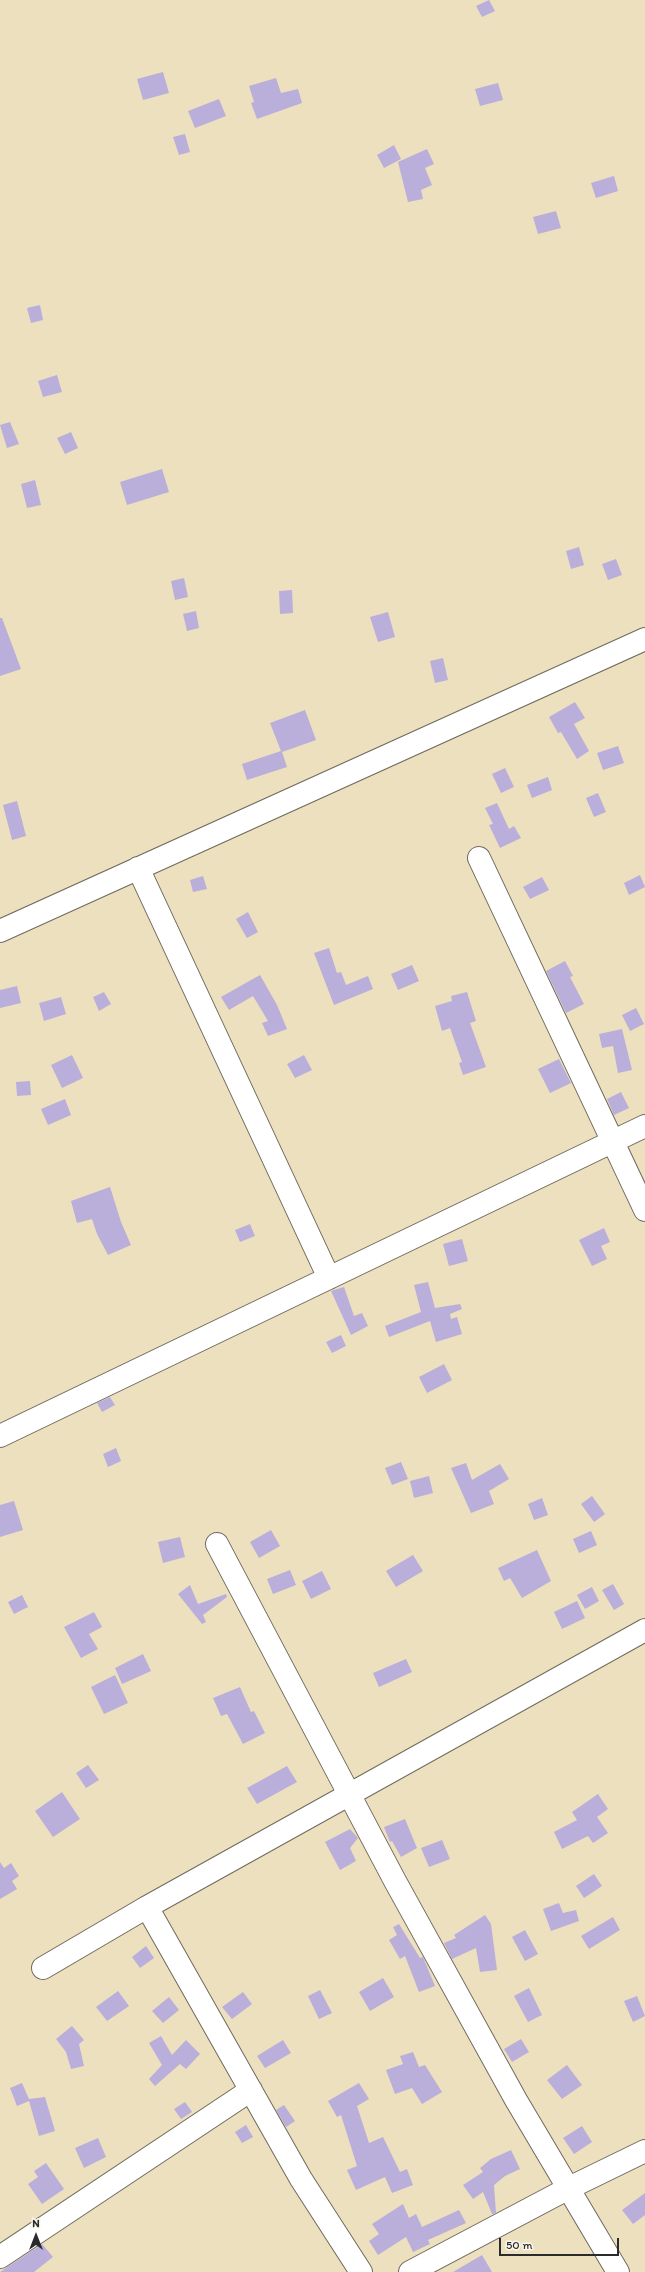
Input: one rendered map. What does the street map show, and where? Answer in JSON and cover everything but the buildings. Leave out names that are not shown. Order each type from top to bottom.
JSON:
[{"type":"street","points":[[0,930],[645,639]]},
{"type":"street","points":[[479,858],[645,1210]]},
{"type":"street","points":[[138,868],[329,1278]]},
{"type":"street","points":[[0,1436],[645,1126]]},
{"type":"street","points":[[217,1544],[395,1881],[505,2079],[618,2272]]},
{"type":"street","points":[[43,1968],[147,1907],[349,1793],[645,1630]]},
{"type":"street","points":[[147,1907],[301,2178],[361,2272]]},
{"type":"street","points":[[0,2257],[251,2090]]},
{"type":"street","points":[[410,2272],[569,2188],[645,2151]]}]
